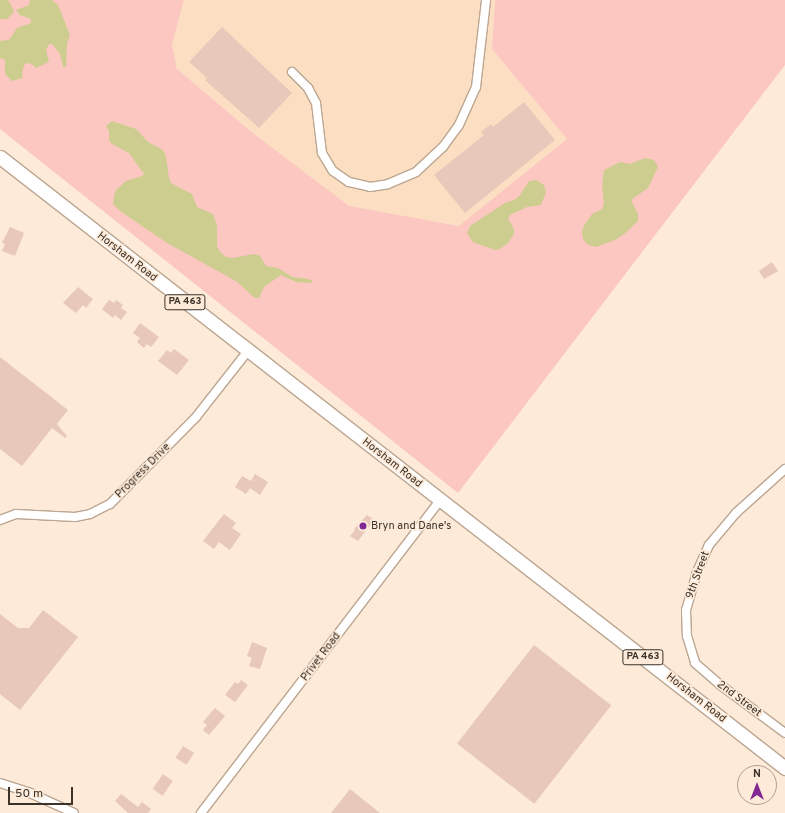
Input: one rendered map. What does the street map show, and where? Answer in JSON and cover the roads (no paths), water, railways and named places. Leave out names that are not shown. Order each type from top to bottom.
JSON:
[{"type":"main road","name":"Horsham Road","points":[[0,157],[785,768]]},
{"type":"street","points":[[292,72],[308,88],[316,103],[322,153],[333,171],[349,182],[370,187],[388,184],[416,172],[443,147],[459,125],[476,87],[486,0]]},
{"type":"street","name":"Progress Drive","points":[[0,520],[16,514],[75,517],[90,514],[110,504],[196,417],[248,351]]},
{"type":"street","name":"9th Street","points":[[695,663],[687,636],[686,610],[693,583],[703,557],[709,545],[725,524],[785,469]]},
{"type":"street","name":"Privet Road","points":[[201,813],[440,500]]},
{"type":"street","name":"2nd Street","points":[[695,663],[719,684],[785,733]]},
{"type":"street","points":[[0,783],[30,793],[74,813]]},
{"type":"place","name":"Bryn and Dane's","points":[[363,526]]}]
